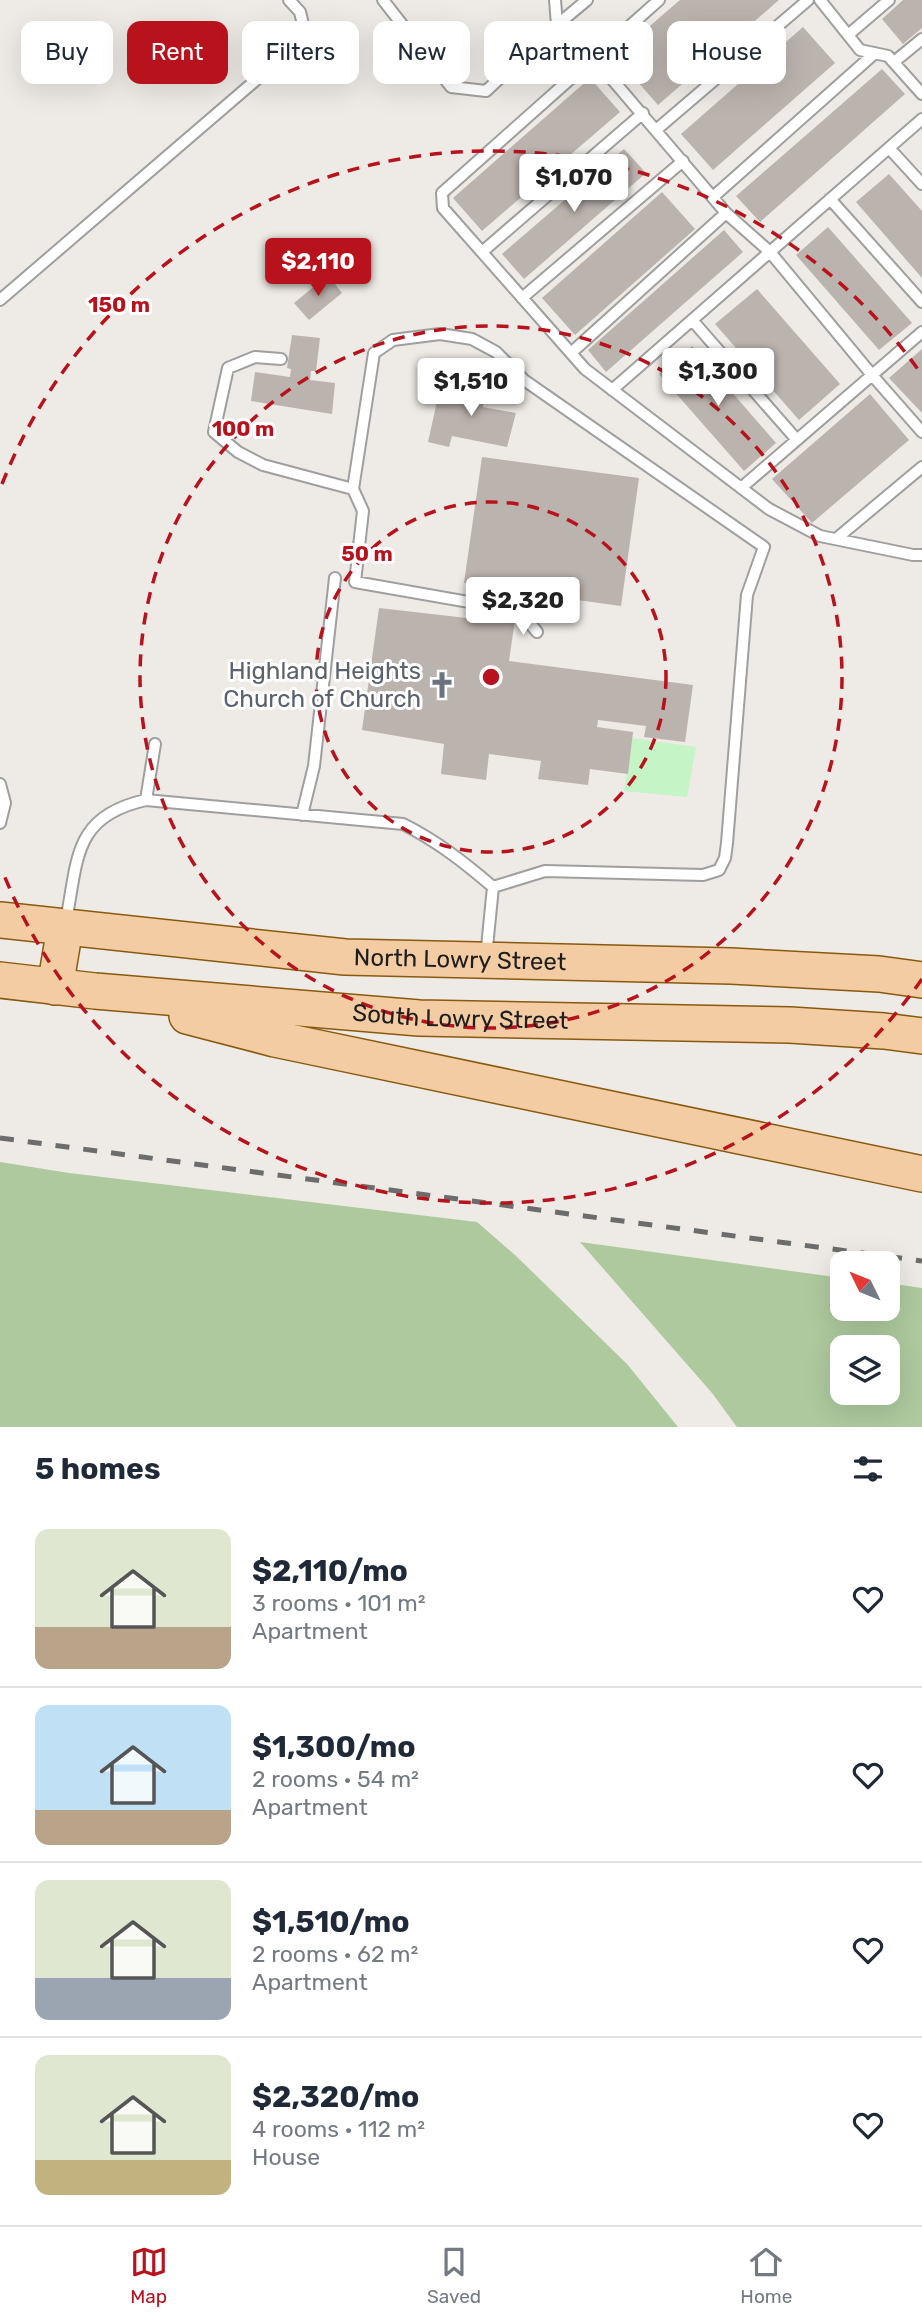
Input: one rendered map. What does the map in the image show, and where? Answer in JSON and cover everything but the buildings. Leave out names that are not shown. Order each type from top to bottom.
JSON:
[{"type":"main road","name":"North Lowry Street","points":[[0,920],[345,957],[731,966],[879,974],[922,980]]},
{"type":"main road","points":[[55,987],[65,928]]},
{"type":"main road","points":[[879,974],[922,965]]},
{"type":"main road","name":"South Lowry Street","points":[[0,980],[95,991],[419,1018],[790,1025],[922,1036]]},
{"type":"main road","points":[[95,991],[275,1039],[922,1174]]},
{"type":"main road","points":[[884,1031],[922,1027]]},
{"type":"lane","points":[[0,300],[306,37],[300,12],[289,0]]},
{"type":"lane","points":[[383,0],[390,5],[452,87],[486,91],[494,84]]},
{"type":"lane","points":[[555,0],[557,21]]},
{"type":"lane","points":[[562,21],[587,0]]},
{"type":"lane","points":[[635,21],[659,0]]},
{"type":"lane","points":[[656,130],[808,0]]},
{"type":"lane","points":[[820,0],[860,50],[888,56],[922,94]]},
{"type":"lane","points":[[848,36],[889,0]]},
{"type":"lane","points":[[894,62],[922,39]]},
{"type":"lane","points":[[713,197],[875,53]]},
{"type":"lane","points":[[565,84],[442,193],[443,208],[585,369],[769,509],[820,536],[922,555]]},
{"type":"lane","points":[[617,84],[726,213],[770,252],[922,432]]},
{"type":"lane","points":[[482,252],[643,113]]},
{"type":"lane","points":[[612,390],[922,119]]},
{"type":"lane","points":[[889,148],[922,184]]},
{"type":"lane","points":[[522,298],[683,161]]},
{"type":"lane","points":[[830,200],[922,302]]},
{"type":"lane","points":[[570,353],[726,213]]},
{"type":"lane","points":[[692,320],[797,439]]},
{"type":"lane","points":[[741,488],[922,332]]},
{"type":"lane","points":[[493,887],[545,871],[703,875],[719,870],[727,843],[747,595],[764,547],[524,380],[496,352],[471,339],[440,334],[393,340],[374,353],[353,489],[363,511],[355,582],[520,611],[537,632]]},
{"type":"lane","points":[[281,359],[255,357],[228,368],[214,432],[238,452],[263,466],[353,489]]},
{"type":"lane","points":[[836,539],[922,467]]},
{"type":"lane","points":[[302,815],[314,766],[335,578]]},
{"type":"lane","points":[[146,800],[155,744]]},
{"type":"lane","points":[[0,784],[5,803],[0,823]]},
{"type":"lane","points":[[65,928],[81,842],[103,817],[125,804],[146,800],[403,824],[429,837],[493,887]]},
{"type":"lane","points":[[485,960],[493,887]]},
{"type":"green space","points":[[632,738],[696,747],[687,797],[624,791]]},
{"type":"green space","points":[[0,1162],[69,1173],[477,1222],[515,1255],[627,1364],[678,1427],[0,1427]]},
{"type":"green space","points":[[580,1242],[830,1276],[830,1321],[900,1321],[900,1285],[922,1288],[922,1427],[737,1427],[712,1393]]},
{"type":"railway","points":[[0,1138],[922,1261]]},
{"type":"place","name":"Highland Heights Church of Church","points":[[442,685]]}]
